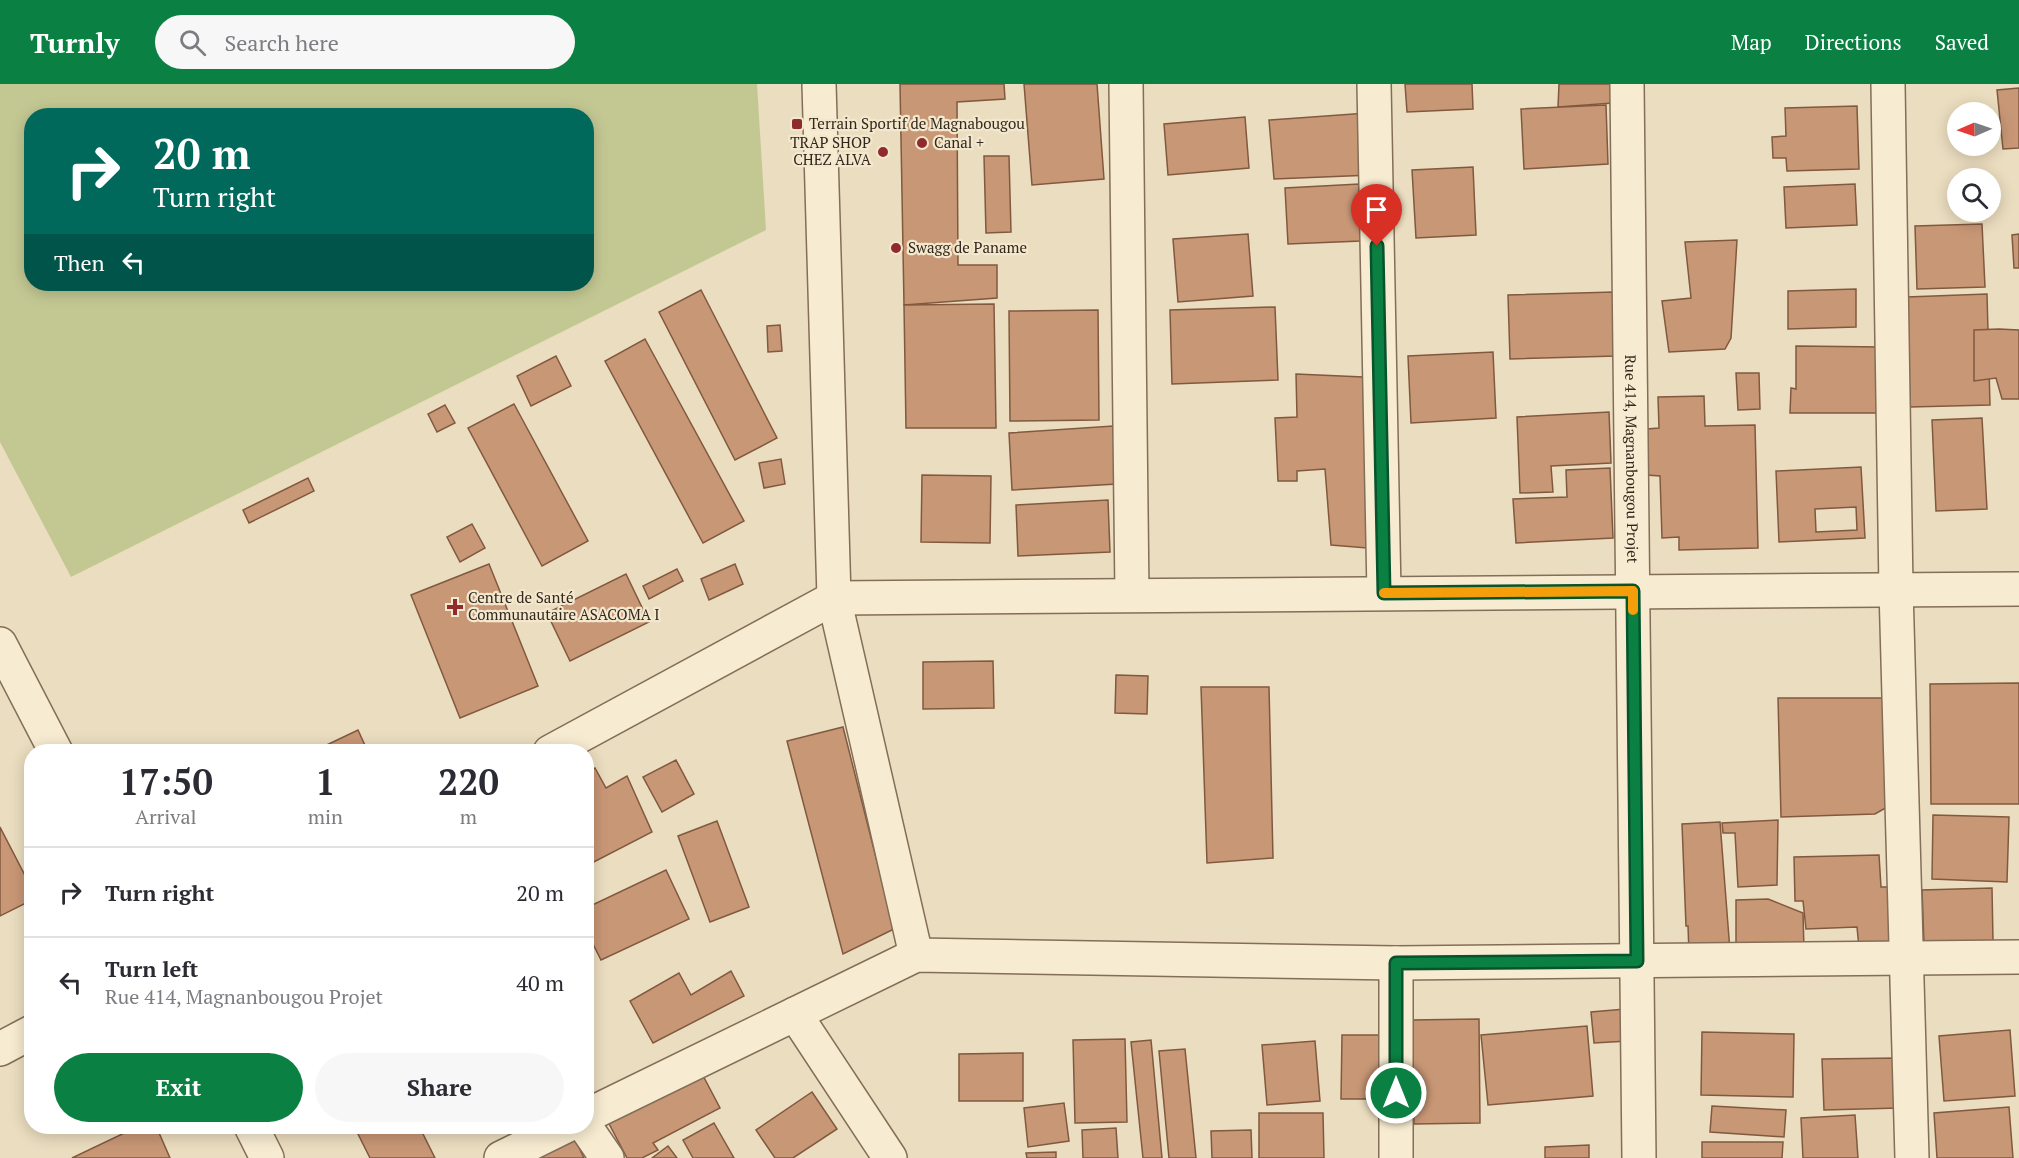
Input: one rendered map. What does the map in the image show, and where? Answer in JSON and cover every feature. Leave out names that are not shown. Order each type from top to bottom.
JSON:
[{"type":"street","points":[[819,84],[834,598],[916,955]]},
{"type":"street","points":[[1126,84],[1132,596]]},
{"type":"street","points":[[1374,84],[1384,593]]},
{"type":"street","name":"Rue 414, Magnanbougou Projet","points":[[1627,84],[1639,1158]]},
{"type":"street","points":[[1888,84],[1896,589],[1912,1158]]},
{"type":"street","points":[[565,744],[834,598],[2019,589]]},
{"type":"street","points":[[0,644],[52,744]]},
{"type":"street","points":[[594,1112],[916,955],[1396,963],[2019,957]]},
{"type":"street","points":[[1396,963],[1396,1158]]},
{"type":"street","points":[[795,1014],[890,1158]]},
{"type":"street","points":[[0,1049],[24,1036]]},
{"type":"street","points":[[255,1134],[267,1158]]},
{"type":"street","points":[[501,1158],[550,1134]]},
{"type":"street","points":[[590,1134],[607,1158]]},
{"type":"green space","points":[[0,84],[757,84],[766,230],[71,577],[0,442]]},
{"type":"building","points":[[900,84],[1004,84],[1005,99],[957,102],[958,265],[997,265],[997,298],[904,305]]},
{"type":"building","points":[[1024,84],[1097,84],[1104,179],[1032,185]]},
{"type":"building","points":[[1405,84],[1472,84],[1473,109],[1407,112]]},
{"type":"building","points":[[1559,84],[1612,84],[1613,103],[1558,107]]},
{"type":"building","points":[[2019,88],[2019,148],[2003,149],[2001,102],[1998,102],[1997,90]]},
{"type":"building","points":[[1606,105],[1608,164],[1524,169],[1521,109]]},
{"type":"building","points":[[1857,106],[1859,169],[1787,171],[1786,158],[1773,158],[1772,137],[1786,136],[1785,108]]},
{"type":"building","points":[[1367,113],[1372,175],[1274,179],[1269,120]]},
{"type":"building","points":[[1245,117],[1249,168],[1168,175],[1164,124]]},
{"type":"building","points":[[984,156],[1009,156],[1011,232],[986,233]]},
{"type":"building","points":[[1473,167],[1476,235],[1416,238],[1412,170]]},
{"type":"building","points":[[1359,184],[1361,241],[1288,244],[1285,188]]},
{"type":"building","points":[[1855,184],[1857,225],[1786,228],[1784,187]]},
{"type":"building","points":[[1982,224],[1985,287],[1917,289],[1915,226]]},
{"type":"building","points":[[1248,234],[1253,296],[1178,302],[1173,239]]},
{"type":"building","points":[[2019,234],[2019,268],[2014,268],[2012,235]]},
{"type":"building","points":[[1737,240],[1731,338],[1725,349],[1669,352],[1662,301],[1691,298],[1685,242]]},
{"type":"building","points":[[1856,289],[1856,327],[1788,329],[1788,291]]},
{"type":"building","points":[[701,290],[777,438],[735,460],[659,312]]},
{"type":"building","points":[[1614,292],[1616,356],[1510,359],[1508,295]]},
{"type":"building","points":[[1987,294],[1990,405],[1910,407],[1907,297]]},
{"type":"building","points":[[994,304],[996,428],[906,428],[904,305]]},
{"type":"building","points":[[1275,307],[1278,380],[1172,384],[1170,310]]},
{"type":"building","points":[[1098,310],[1099,420],[1010,421],[1009,311]]},
{"type":"building","points":[[780,325],[782,351],[768,352],[767,326]]},
{"type":"building","points":[[1974,330],[2019,330],[2019,399],[2002,399],[1996,378],[1974,381]]},
{"type":"building","points":[[645,339],[744,521],[703,543],[605,361]]},
{"type":"building","points":[[1796,346],[1883,347],[1884,413],[1790,413],[1791,388],[1796,389]]},
{"type":"building","points":[[1493,352],[1496,418],[1411,423],[1408,356]]},
{"type":"building","points":[[556,356],[571,386],[531,406],[517,376]]},
{"type":"building","points":[[1736,373],[1759,373],[1760,409],[1738,410]]},
{"type":"building","points":[[1296,374],[1363,377],[1367,548],[1331,545],[1325,469],[1297,471],[1297,481],[1278,481],[1275,418],[1297,417]]},
{"type":"building","points":[[1704,396],[1705,426],[1755,425],[1758,548],[1679,550],[1679,537],[1662,538],[1660,476],[1647,475],[1647,429],[1659,428],[1658,397]]},
{"type":"building","points":[[514,404],[588,541],[542,566],[468,428]]},
{"type":"building","points":[[445,405],[455,423],[437,432],[428,414]]},
{"type":"building","points":[[1609,412],[1611,463],[1551,466],[1553,492],[1520,493],[1517,417]]},
{"type":"building","points":[[1982,418],[1987,509],[1936,511],[1932,420]]},
{"type":"building","points":[[1113,426],[1117,484],[1012,490],[1009,433]]},
{"type":"building","points":[[781,459],[785,484],[764,488],[759,463]]},
{"type":"building","points":[[1861,467],[1865,538],[1779,542],[1776,471]],"holes":[[[1856,507],[1857,530],[1816,532],[1815,509]]]},
{"type":"building","points":[[1610,468],[1613,538],[1516,543],[1513,499],[1567,497],[1566,470]]},
{"type":"building","points":[[922,475],[991,476],[990,543],[921,542]]},
{"type":"building","points":[[308,478],[314,491],[249,523],[243,510]]},
{"type":"building","points":[[1108,500],[1110,552],[1018,556],[1016,505]]},
{"type":"building","points":[[472,524],[485,548],[460,562],[447,537]]},
{"type":"building","points":[[489,564],[538,686],[460,718],[411,595]]},
{"type":"building","points":[[735,564],[743,584],[709,600],[701,579]]},
{"type":"building","points":[[677,569],[683,581],[649,599],[643,586]]},
{"type":"building","points":[[626,574],[649,622],[570,661],[547,613]]},
{"type":"building","points":[[993,661],[994,708],[923,709],[923,662]]},
{"type":"building","points":[[1116,675],[1148,676],[1147,714],[1115,713]]},
{"type":"building","points":[[2019,683],[2019,804],[1931,804],[1930,684]]},
{"type":"building","points":[[1201,687],[1269,687],[1273,858],[1207,863]]},
{"type":"building","points":[[1778,698],[1885,698],[1896,802],[1875,814],[1781,817]]},
{"type":"building","points":[[843,727],[894,929],[843,954],[787,741]]},
{"type":"building","points":[[358,730],[364,744],[329,744]]},
{"type":"building","points":[[676,760],[694,794],[662,812],[643,777]]},
{"type":"building","points":[[594,769],[606,788],[627,776],[652,832],[594,862]]},
{"type":"building","points":[[1933,815],[2009,817],[2007,882],[1932,879]]},
{"type":"building","points":[[1778,820],[1777,885],[1738,887],[1735,833],[1723,833],[1722,823]]},
{"type":"building","points":[[717,821],[749,907],[710,922],[678,836]]},
{"type":"building","points":[[1720,822],[1730,951],[1689,953],[1682,824]]},
{"type":"building","points":[[0,827],[24,874],[24,904],[0,916]]},
{"type":"building","points":[[1879,855],[1881,887],[1890,887],[1890,946],[1859,948],[1857,927],[1806,929],[1803,901],[1795,901],[1794,857]]},
{"type":"building","points":[[666,870],[689,919],[601,960],[594,946],[594,904]]},
{"type":"building","points":[[1992,888],[1993,941],[1924,944],[1922,890]]},
{"type":"building","points":[[1768,899],[1803,913],[1804,950],[1736,951],[1736,900]]},
{"type":"building","points":[[731,971],[744,996],[653,1043],[630,1001],[679,973],[691,995]]},
{"type":"building","points":[[1625,1009],[1628,1041],[1594,1043],[1591,1012]]},
{"type":"building","points":[[1479,1019],[1480,1123],[1414,1124],[1411,1020]]},
{"type":"building","points":[[1587,1026],[1593,1096],[1488,1105],[1481,1035]]},
{"type":"building","points":[[2010,1030],[2015,1096],[1944,1101],[1939,1036]]},
{"type":"building","points":[[1702,1032],[1794,1034],[1793,1097],[1701,1095]]},
{"type":"building","points":[[1342,1035],[1381,1035],[1381,1099],[1341,1099]]},
{"type":"building","points":[[1125,1039],[1127,1122],[1075,1123],[1073,1040]]},
{"type":"building","points":[[1151,1040],[1162,1158],[1143,1158],[1131,1042]]},
{"type":"building","points":[[1315,1041],[1320,1101],[1267,1105],[1262,1045]]},
{"type":"building","points":[[1185,1049],[1196,1158],[1169,1158],[1159,1051]]},
{"type":"building","points":[[1023,1053],[1023,1101],[959,1101],[959,1054]]},
{"type":"building","points":[[1898,1058],[1899,1108],[1824,1110],[1822,1059]]},
{"type":"building","points":[[699,1068],[720,1108],[653,1143],[658,1150],[642,1158],[627,1158],[605,1116]]},
{"type":"building","points":[[812,1092],[837,1129],[793,1158],[775,1158],[756,1130]]},
{"type":"building","points":[[1064,1103],[1069,1141],[1028,1147],[1024,1108]]},
{"type":"building","points":[[1712,1106],[1786,1110],[1784,1137],[1710,1132]]},
{"type":"building","points":[[2009,1107],[2013,1158],[1937,1158],[1934,1113]]},
{"type":"building","points":[[1259,1113],[1323,1113],[1324,1158],[1259,1158]]},
{"type":"building","points":[[1855,1115],[1858,1158],[1803,1158],[1801,1118]]},
{"type":"building","points":[[714,1123],[734,1158],[693,1158],[683,1140]]},
{"type":"building","points":[[1116,1128],[1118,1158],[1083,1158],[1082,1130]]},
{"type":"building","points":[[1251,1130],[1252,1158],[1212,1158],[1211,1131]]},
{"type":"building","points":[[122,1134],[160,1134],[170,1158],[72,1158]]},
{"type":"building","points":[[358,1134],[423,1134],[435,1158],[370,1158]]},
{"type":"building","points":[[565,1134],[572,1134],[584,1158],[519,1158]]},
{"type":"building","points":[[1702,1142],[1783,1142],[1782,1158],[1702,1158]]},
{"type":"building","points":[[1589,1145],[1589,1158],[1545,1158],[1545,1147]]},
{"type":"building","points":[[668,1146],[677,1158],[652,1158]]},
{"type":"building","points":[[1056,1152],[1056,1158],[1027,1158],[1026,1153]]},
{"type":"slow traffic","points":[[1384,593],[1633,591],[1633,610]]},
{"type":"place","name":"Terrain Sportif de Magnabougou","points":[[797,124]]},
{"type":"place","name":"Canal +","points":[[922,143]]},
{"type":"place","name":"TRAP SHOP CHEZ ALVA","points":[[883,152]]},
{"type":"place","name":"Swagg de Paname","points":[[896,248]]},
{"type":"place","name":"Centre de Santé Communautaire ASACOMA I","points":[[455,607]]},
{"type":"route","points":[[1377,246],[1384,593],[1633,591],[1637,961],[1396,963],[1396,1093]]}]
